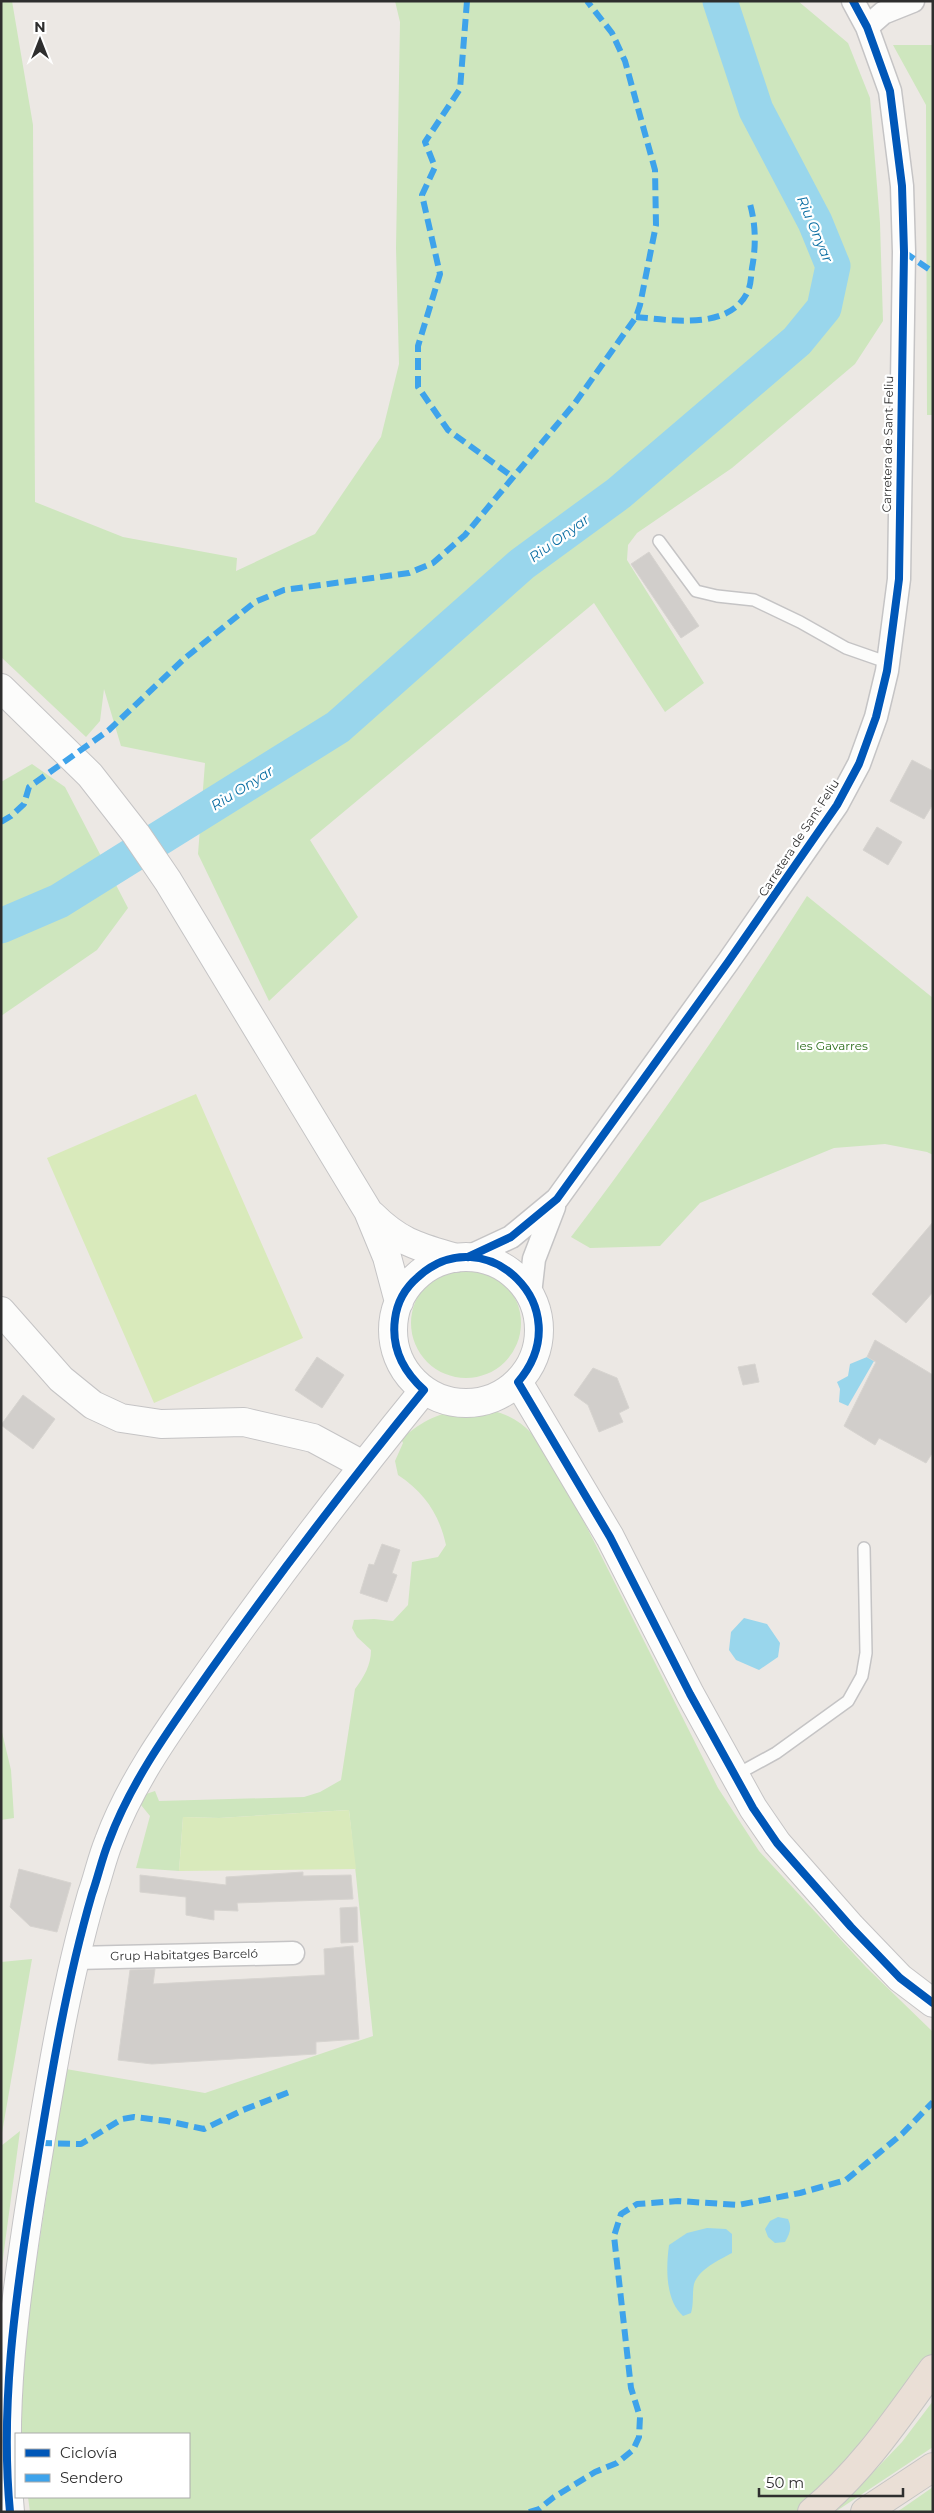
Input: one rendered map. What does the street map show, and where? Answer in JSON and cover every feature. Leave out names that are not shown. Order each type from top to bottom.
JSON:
[{"type":"highway","points":[[812,2512],[840,2487],[867,2457],[933,2369]]},
{"type":"highway","points":[[865,2512],[933,2468]]},
{"type":"main road","points":[[1,688],[82,766],[102,789],[168,881],[368,1211],[387,1257],[399,1302]]},
{"type":"main road","points":[[368,1211],[388,1231],[410,1244],[462,1258],[480,1259],[503,1268],[522,1284],[530,1294],[538,1318],[538,1342],[531,1363],[518,1382],[499,1395],[478,1402],[444,1400],[424,1390],[407,1372],[396,1350],[394,1326],[399,1302],[413,1281],[422,1273],[438,1264],[462,1258]]},
{"type":"main road","points":[[1,1311],[61,1379],[93,1404],[120,1418],[161,1424],[244,1422],[313,1438],[363,1465]]},
{"type":"main road","points":[[518,1382],[610,1537],[734,1776],[777,1843],[811,1883],[900,1978],[933,2003]]},
{"type":"main road","points":[[10,2512],[3,2433],[7,2373],[22,2255],[61,2018],[75,1958],[109,1840],[133,1790],[166,1734],[238,1632],[363,1465],[424,1390]]},
{"type":"main road","points":[[900,1978],[917,2004],[933,2018]]},
{"type":"street","name":"Carretera de Sant Feliu","points":[[530,1294],[534,1259],[542,1232],[557,1199],[728,962],[837,805],[859,764],[882,698],[889,663],[899,579],[904,252],[902,186],[890,91],[867,27],[853,1]]},
{"type":"street","points":[[867,27],[883,13],[913,1]]},
{"type":"street","name":"Carretera de Sant Feliu","points":[[462,1258],[511,1237],[557,1199]]},
{"type":"street","name":"Grup Habitatges Barceló","points":[[75,1958],[293,1953]]},
{"type":"lane","points":[[658,541],[696,591],[716,596],[754,600],[800,622],[846,648],[889,663]]},
{"type":"lane","points":[[734,1776],[776,1752],[848,1701],[862,1676],[866,1653],[864,1548]]},
{"type":"green space","points":[[1,1],[12,1],[33,125],[35,502],[123,537],[237,558],[236,571],[315,534],[381,437],[399,364],[396,248],[400,22],[395,1],[798,1],[848,43],[870,98],[880,223],[883,321],[855,364],[732,468],[637,533],[628,545],[627,560],[704,683],[665,712],[594,603],[310,840],[358,917],[269,1001],[198,854],[205,763],[121,746],[104,689],[100,721],[86,737],[1,657]]},
{"type":"green space","points":[[893,45],[933,45],[933,415],[927,415],[926,105]]},
{"type":"green space","points":[[32,764],[65,787],[128,908],[97,950],[1,1016],[1,782]]},
{"type":"green space","name":"les Gavarres","points":[[807,896],[933,998],[933,1155],[927,1152],[885,1144],[834,1148],[700,1203],[660,1246],[590,1248],[571,1237],[633,1154],[692,1069]]},
{"type":"green space","points":[[196,1094],[303,1338],[154,1403],[47,1158]]},
{"type":"green space","points":[[466,1268],[487,1272],[505,1284],[517,1302],[521,1323],[517,1344],[505,1362],[487,1374],[466,1378],[445,1374],[427,1362],[415,1344],[411,1323],[415,1302],[427,1284],[445,1272]]},
{"type":"green space","points":[[467,1408],[483,1409],[508,1416],[528,1429],[545,1449],[554,1462],[718,1788],[759,1851],[866,1967],[933,2032],[933,2353],[892,2415],[800,2512],[30,2512],[28,2498],[190,2498],[190,2433],[21,2433],[20,2395],[23,2355],[66,2069],[205,2093],[373,2036],[349,1810],[219,1818],[183,1817],[179,1871],[136,1868],[150,1816],[141,1805],[146,1794],[155,1791],[159,1801],[304,1797],[320,1792],[341,1780],[355,1689],[366,1671],[371,1655],[371,1650],[357,1637],[352,1628],[354,1620],[374,1619],[393,1621],[408,1605],[412,1562],[438,1557],[446,1545],[435,1514],[429,1505],[416,1489],[398,1475],[395,1461],[403,1443],[401,1439],[432,1418]]},
{"type":"green space","points":[[1,1728],[11,1770],[14,1818],[1,1820]]},
{"type":"green space","points":[[349,1810],[356,1869],[179,1871],[183,1817],[219,1818]]},
{"type":"green space","points":[[32,1959],[2,2133],[1,2140],[1,1962]]},
{"type":"green space","points":[[20,2131],[1,2273],[1,2146]]},
{"type":"green space","points":[[933,2401],[933,2447],[835,2512],[902,2442]]},
{"type":"green space","points":[[933,2487],[933,2512],[897,2512]]},
{"type":"water","points":[[867,1357],[874,1361],[848,1406],[839,1402],[840,1389],[837,1382],[848,1376],[850,1364]]},
{"type":"water","points":[[744,1618],[767,1624],[780,1643],[778,1657],[759,1670],[736,1660],[729,1650],[731,1632]]},
{"type":"water","points":[[778,2217],[788,2219],[790,2231],[785,2242],[775,2243],[768,2237],[765,2229],[770,2221]]},
{"type":"water","points":[[707,2228],[726,2229],[732,2234],[732,2253],[700,2274],[694,2284],[691,2313],[683,2316],[673,2301],[668,2283],[667,2263],[669,2245],[687,2233]]},
{"type":"building","points":[[649,552],[699,626],[681,638],[631,564]]},
{"type":"building","points":[[912,760],[933,771],[933,804],[924,819],[890,801]]},
{"type":"building","points":[[877,827],[902,842],[888,865],[863,850]]},
{"type":"building","points":[[933,1222],[933,1292],[906,1323],[872,1294]]},
{"type":"building","points":[[875,1340],[933,1375],[933,1452],[926,1463],[879,1438],[875,1445],[844,1426],[876,1362],[867,1357]]},
{"type":"building","points":[[317,1357],[344,1375],[322,1408],[295,1390]]},
{"type":"building","points":[[755,1364],[759,1382],[743,1385],[738,1367]]},
{"type":"building","points":[[593,1368],[617,1378],[629,1408],[619,1413],[623,1422],[599,1432],[588,1405],[574,1395]]},
{"type":"building","points":[[23,1395],[55,1419],[33,1449],[1,1425]]},
{"type":"building","points":[[382,1544],[400,1550],[392,1573],[397,1575],[387,1602],[360,1593],[369,1564],[374,1565]]},
{"type":"building","points":[[19,1869],[71,1883],[57,1932],[30,1926],[10,1907]]},
{"type":"building","points":[[303,1872],[303,1876],[351,1875],[353,1899],[237,1903],[238,1911],[214,1910],[214,1920],[186,1915],[186,1897],[140,1892],[140,1875],[226,1885],[226,1877]]},
{"type":"building","points":[[357,1907],[358,1942],[341,1943],[340,1908]]},
{"type":"building","points":[[353,1946],[359,2039],[316,2042],[316,2054],[152,2064],[118,2060],[130,1970],[155,1969],[153,1984],[325,1975],[324,1949]]},
{"type":"waterway","name":"Riu Onyar","points":[[1,926],[59,901],[338,727],[522,564],[619,493],[797,341],[824,308],[833,266],[815,222],[756,110],[720,1]]},
{"type":"marked path","points":[[467,1],[460,89],[425,142],[435,167],[422,195],[440,274],[418,346],[418,387],[448,430],[513,477]]},
{"type":"marked path","points":[[1,822],[24,804],[29,787],[109,730],[185,658],[255,602],[284,590],[409,573],[433,563],[465,535],[575,403],[636,317],[656,225],[655,170],[625,61],[612,33],[587,1]]},
{"type":"marked path","points":[[636,317],[682,321],[714,318],[728,312],[739,304],[748,291],[751,280],[755,236],[750,204]]},
{"type":"marked path","points":[[904,252],[933,272]]},
{"type":"marked path","points":[[40,2143],[81,2144],[122,2119],[134,2117],[167,2121],[204,2129],[243,2110],[292,2091]]},
{"type":"marked path","points":[[529,2512],[539,2509],[554,2497],[595,2472],[617,2463],[633,2450],[639,2437],[640,2417],[631,2388],[614,2236],[621,2214],[637,2204],[678,2201],[738,2205],[800,2193],[846,2180],[902,2134],[933,2102]]},
{"type":"cycle path","points":[[468,1257],[511,1237],[557,1199],[728,962],[837,805],[859,764],[876,717],[887,671],[899,579],[904,252],[902,186],[890,91],[867,27],[853,1]]},
{"type":"cycle path","points":[[10,2512],[7,2473],[8,2394],[15,2315],[25,2237],[64,2007],[92,1894],[107,1847],[118,1818],[141,1774],[182,1711],[288,1564],[424,1390],[410,1375],[400,1358],[395,1340],[395,1319],[400,1302],[409,1286],[418,1277],[444,1261],[470,1257],[496,1264],[517,1278],[532,1300],[539,1325],[535,1353],[518,1382],[610,1537],[690,1694],[753,1808],[777,1843],[851,1927],[900,1978],[933,2003]]}]
